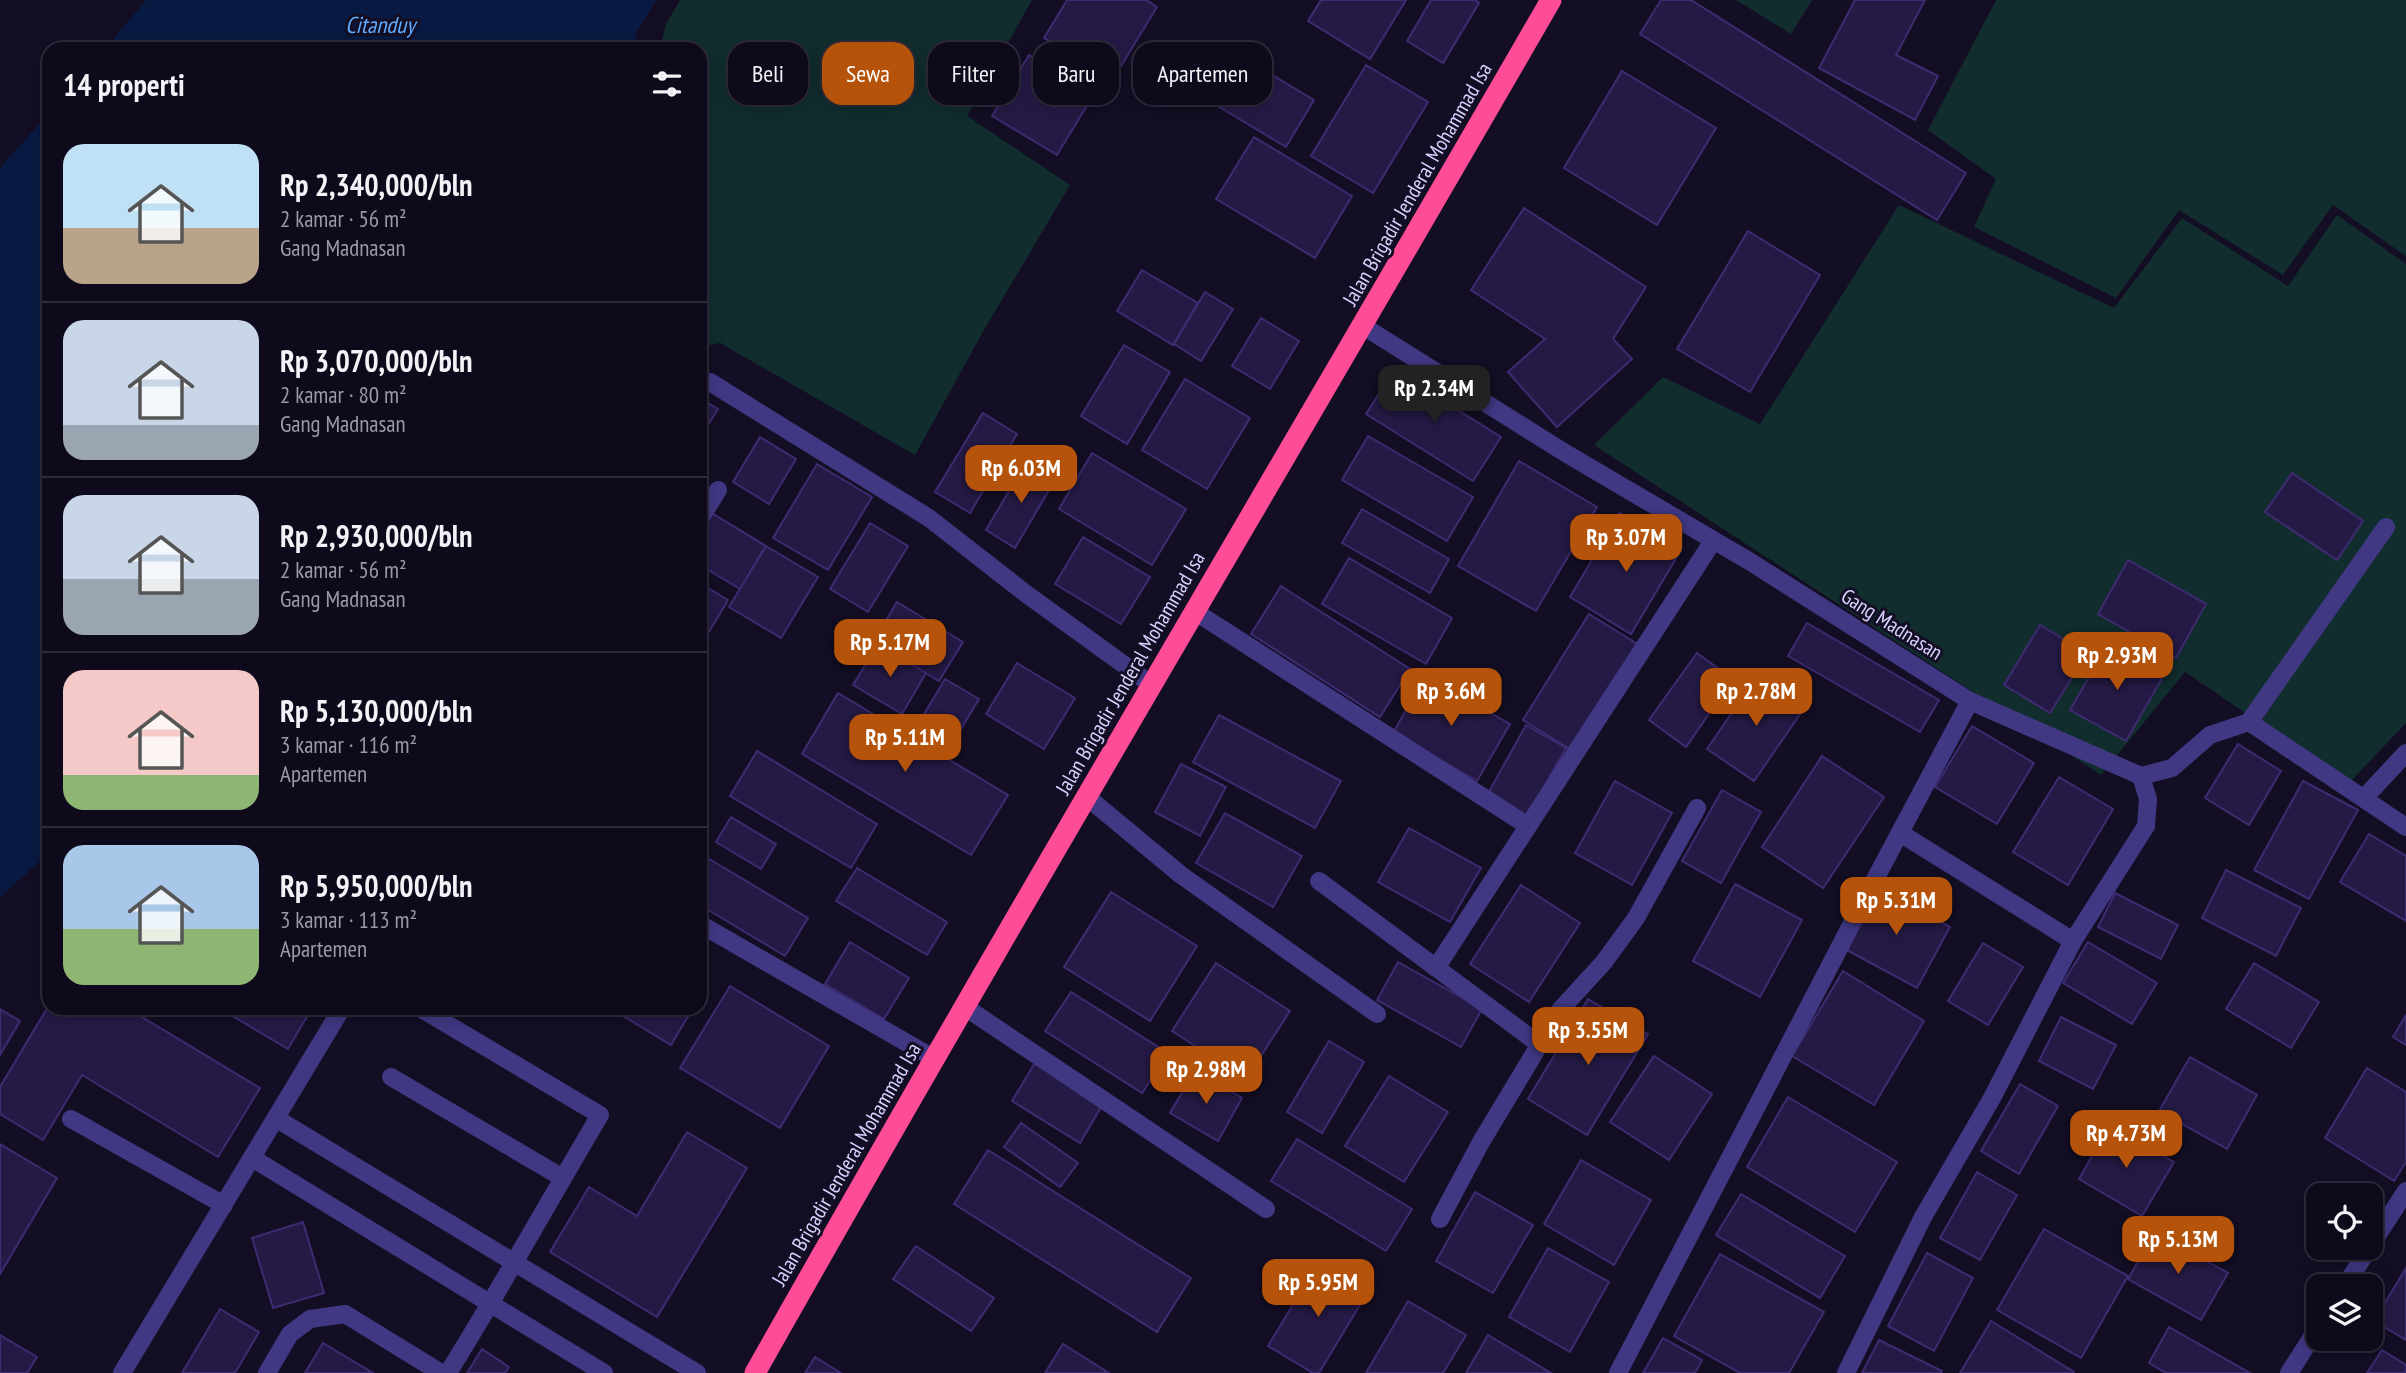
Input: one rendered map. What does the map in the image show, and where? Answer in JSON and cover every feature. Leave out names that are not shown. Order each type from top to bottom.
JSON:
[{"type":"highway","name":"Jalan Brigadir Jenderal Mohammad Isa","points":[[755,1373],[1194,611],[1363,326],[1551,0]]},
{"type":"street","name":"Gang Madnasan","points":[[1363,326],[1970,701],[2141,776]]},
{"type":"street","points":[[710,382],[929,518],[1025,593],[1152,685]]},
{"type":"street","points":[[707,508],[718,490]]},
{"type":"street","points":[[1846,1373],[1923,1217],[1992,1098],[2073,941],[2146,826],[2148,799],[2141,776],[2172,768],[2210,735],[2249,722],[2386,527]]},
{"type":"street","points":[[1436,968],[1713,541]]},
{"type":"street","points":[[1194,611],[1528,826]]},
{"type":"street","points":[[1618,1373],[1970,701]]},
{"type":"street","points":[[2249,722],[2406,827]]},
{"type":"street","points":[[2364,797],[2406,752]]},
{"type":"street","points":[[1087,797],[1181,875],[1377,1014]]},
{"type":"street","points":[[1440,1219],[1481,1142],[1539,1044],[1561,1009],[1604,962],[1636,918],[1697,808]]},
{"type":"street","points":[[1900,834],[2073,941]]},
{"type":"street","points":[[1319,881],[1539,1044]]},
{"type":"street","points":[[707,928],[935,1059]]},
{"type":"street","points":[[965,1007],[1266,1209]]},
{"type":"street","points":[[122,1373],[338,1015]]},
{"type":"street","points":[[432,1015],[600,1115],[513,1262],[491,1305],[448,1373]]},
{"type":"street","points":[[391,1077],[563,1178]]},
{"type":"street","points":[[71,1119],[224,1205]]},
{"type":"street","points":[[276,1119],[697,1373]]},
{"type":"street","points":[[252,1158],[604,1373]]},
{"type":"street","points":[[2383,1226],[2406,1191]]},
{"type":"street","points":[[267,1373],[290,1334],[310,1319],[345,1314],[441,1373]]},
{"type":"street","points":[[2289,1373],[2306,1346]]},
{"type":"green space","points":[[680,0],[1032,0],[1008,42],[928,42],[928,105],[973,105],[967,116],[1070,185],[984,330],[915,455],[720,343],[707,346],[707,42],[662,42],[666,24]]},
{"type":"green space","points":[[1736,0],[1812,0],[1791,34]]},
{"type":"green space","points":[[1996,0],[2406,0],[2406,256],[2333,205],[2283,275],[2179,210],[2116,298],[1974,227],[1996,179],[1928,130]]},
{"type":"green space","points":[[1899,205],[2114,308],[2182,218],[2288,286],[2337,215],[2406,264],[2406,723],[2349,783],[2185,672],[2101,775],[1594,445],[1663,377],[1760,424]]},
{"type":"water","name":"Citanduy","points":[[146,0],[656,0],[636,34],[634,42],[111,42]]},
{"type":"water","points":[[42,121],[42,859],[0,897],[0,168]]},
{"type":"building","points":[[1067,0],[1146,0],[1157,7],[1136,42],[1133,42],[1119,69],[1119,42],[1051,42],[1044,38]]},
{"type":"building","points":[[1321,0],[1406,0],[1370,59],[1308,21]]},
{"type":"building","points":[[1431,0],[1475,0],[1479,3],[1443,63],[1407,41]]},
{"type":"building","points":[[1661,0],[1691,0],[1966,173],[1937,220],[1640,34]]},
{"type":"building","points":[[1855,0],[1925,0],[1896,55],[1938,76],[1915,120],[1819,68]]},
{"type":"building","points":[[1029,55],[1033,57],[1033,105],[1087,105],[1057,155],[992,116],[999,105],[1019,105],[1019,71]]},
{"type":"building","points":[[1366,65],[1428,102],[1373,193],[1311,156]]},
{"type":"building","points":[[1622,71],[1716,128],[1657,225],[1564,168]]},
{"type":"building","points":[[1272,75],[1314,100],[1286,147],[1216,105],[1272,105]]},
{"type":"building","points":[[1254,137],[1352,196],[1315,258],[1216,199]]},
{"type":"building","points":[[1524,208],[1646,287],[1613,339],[1632,359],[1557,427],[1508,372],[1545,339],[1471,290]]},
{"type":"building","points":[[1748,231],[1820,275],[1750,392],[1677,349]]},
{"type":"building","points":[[1142,270],[1198,303],[1173,345],[1117,311]]},
{"type":"building","points":[[1205,292],[1233,309],[1201,361],[1174,344]]},
{"type":"building","points":[[1261,318],[1299,341],[1270,389],[1232,366]]},
{"type":"building","points":[[1124,345],[1170,372],[1127,444],[1081,416]]},
{"type":"building","points":[[1394,370],[1501,437],[1473,481],[1366,414]]},
{"type":"building","points":[[1185,379],[1250,418],[1207,489],[1142,450]]},
{"type":"building","points":[[707,402],[718,409],[707,426]]},
{"type":"building","points":[[983,413],[1017,434],[970,513],[935,492]]},
{"type":"building","points":[[1368,436],[1473,497],[1447,541],[1342,480]]},
{"type":"building","points":[[760,437],[796,459],[769,504],[733,482]]},
{"type":"building","points":[[1092,453],[1186,509],[1152,565],[1059,509]]},
{"type":"building","points":[[1519,461],[1597,507],[1536,611],[1458,566]]},
{"type":"building","points":[[1026,462],[1055,480],[1015,548],[986,530]]},
{"type":"building","points":[[817,464],[872,497],[828,570],[773,538]]},
{"type":"building","points":[[2292,473],[2363,521],[2337,560],[2265,512]]},
{"type":"building","points":[[1362,509],[1449,559],[1430,593],[1342,543]]},
{"type":"building","points":[[710,512],[766,546],[740,589],[707,569],[707,517]]},
{"type":"building","points":[[1620,513],[1681,550],[1631,634],[1570,597]]},
{"type":"building","points":[[870,523],[908,546],[868,612],[830,589]]},
{"type":"building","points":[[1083,537],[1150,577],[1121,624],[1055,584]]},
{"type":"building","points":[[766,546],[818,577],[781,638],[729,607]]},
{"type":"building","points":[[1349,558],[1452,618],[1426,664],[1322,604]]},
{"type":"building","points":[[2128,560],[2206,604],[2176,658],[2098,614]]},
{"type":"building","points":[[1281,586],[1410,669],[1380,717],[1251,634]]},
{"type":"building","points":[[707,587],[728,600],[707,635]]},
{"type":"building","points":[[897,602],[963,642],[939,681],[873,642]]},
{"type":"building","points":[[1589,614],[1639,645],[1573,751],[1523,720]]},
{"type":"building","points":[[1807,623],[1939,700],[1920,732],[1788,656]]},
{"type":"building","points":[[2040,625],[2087,653],[2050,713],[2004,685]]},
{"type":"building","points":[[878,644],[926,673],[902,714],[853,685]]},
{"type":"building","points":[[2108,644],[2164,675],[2126,741],[2070,710]]},
{"type":"building","points":[[1697,653],[1733,679],[1686,747],[1649,720]]},
{"type":"building","points":[[1017,663],[1075,698],[1044,749],[986,714]]},
{"type":"building","points":[[1758,675],[1805,707],[1754,781],[1707,749]]},
{"type":"building","points":[[1425,676],[1510,724],[1477,781],[1393,733]]},
{"type":"building","points":[[945,679],[979,699],[953,742],[920,721]]},
{"type":"building","points":[[838,693],[1008,795],[971,855],[802,754]]},
{"type":"building","points":[[1219,715],[1341,781],[1315,828],[1193,762]]},
{"type":"building","points":[[1526,725],[1566,748],[1526,819],[1486,797]]},
{"type":"building","points":[[1972,726],[2034,763],[1997,824],[1935,787]]},
{"type":"building","points":[[2238,744],[2281,771],[2249,825],[2205,798]]},
{"type":"building","points":[[757,751],[877,824],[851,868],[730,796]]},
{"type":"building","points":[[1822,756],[1884,797],[1823,888],[1762,847]]},
{"type":"building","points":[[1181,764],[1226,787],[1200,836],[1155,812]]},
{"type":"building","points":[[2059,777],[2113,809],[2068,885],[2013,852]]},
{"type":"building","points":[[1615,781],[1672,813],[1632,885],[1575,853]]},
{"type":"building","points":[[2303,781],[2358,810],[2309,899],[2254,870]]},
{"type":"building","points":[[1722,790],[1761,812],[1721,883],[1682,861]]},
{"type":"building","points":[[1225,813],[1302,856],[1273,907],[1196,863]]},
{"type":"building","points":[[731,817],[776,844],[761,869],[716,842]]},
{"type":"building","points":[[1409,828],[1481,868],[1450,922],[1378,882]]},
{"type":"building","points":[[2369,834],[2406,856],[2406,921],[2340,882]]},
{"type":"building","points":[[707,858],[808,918],[785,956],[707,909]]},
{"type":"building","points":[[857,868],[947,922],[927,955],[836,901]]},
{"type":"building","points":[[2226,870],[2301,908],[2276,956],[2202,918]]},
{"type":"building","points":[[1735,884],[1802,920],[1760,997],[1693,961]]},
{"type":"building","points":[[1521,885],[1580,923],[1529,1002],[1470,964]]},
{"type":"building","points":[[1876,887],[1950,927],[1917,988],[1843,948]]},
{"type":"building","points":[[1111,892],[1197,946],[1150,1021],[1064,967]]},
{"type":"building","points":[[2115,893],[2178,925],[2161,959],[2098,927]]},
{"type":"building","points":[[850,942],[909,978],[884,1019],[825,984]]},
{"type":"building","points":[[2088,942],[2157,983],[2132,1024],[2063,983]]},
{"type":"building","points":[[1983,943],[2023,967],[1988,1025],[1948,1001]]},
{"type":"building","points":[[1398,962],[1482,1009],[1461,1047],[1377,1000]]},
{"type":"building","points":[[1216,963],[1290,1011],[1246,1079],[1172,1031]]},
{"type":"building","points":[[2254,963],[2319,1002],[2291,1048],[2226,1009]]},
{"type":"building","points":[[1843,971],[1924,1021],[1874,1105],[1792,1056]]},
{"type":"building","points":[[730,986],[829,1046],[780,1128],[680,1068]]},
{"type":"building","points":[[1071,992],[1168,1053],[1142,1093],[1045,1031]]},
{"type":"building","points":[[1588,999],[1648,1034],[1587,1135],[1528,1099]]},
{"type":"building","points":[[0,1009],[20,1021],[0,1055]]},
{"type":"building","points":[[43,1015],[139,1015],[260,1088],[218,1157],[82,1075],[43,1140],[0,1114],[0,1087]]},
{"type":"building","points":[[231,1015],[308,1015],[288,1049]]},
{"type":"building","points":[[622,1015],[689,1015],[671,1045]]},
{"type":"building","points":[[2406,1015],[2406,1045],[2393,1037]]},
{"type":"building","points":[[2061,1017],[2116,1045],[2093,1089],[2039,1061]]},
{"type":"building","points":[[1329,1041],[1364,1062],[1322,1133],[1287,1112]]},
{"type":"building","points":[[1654,1056],[1712,1094],[1669,1160],[1610,1122]]},
{"type":"building","points":[[2190,1057],[2257,1095],[2227,1149],[2159,1111]]},
{"type":"building","points":[[1036,1061],[1104,1102],[1080,1143],[1012,1101]]},
{"type":"building","points":[[2367,1068],[2406,1092],[2406,1162],[2394,1181],[2325,1138]]},
{"type":"building","points":[[1195,1071],[1242,1098],[1218,1141],[1170,1113]]},
{"type":"building","points":[[1389,1076],[1448,1112],[1404,1182],[1345,1146]]},
{"type":"building","points":[[2020,1084],[2058,1106],[2019,1174],[1981,1151]]},
{"type":"building","points":[[1788,1097],[1897,1162],[1855,1232],[1747,1167]]},
{"type":"building","points":[[1021,1123],[1078,1163],[1060,1187],[1004,1147]]},
{"type":"building","points":[[2110,1125],[2174,1162],[2142,1216],[2079,1179]]},
{"type":"building","points":[[687,1132],[747,1168],[657,1317],[550,1252],[589,1187],[637,1216]]},
{"type":"building","points":[[1297,1139],[1412,1209],[1386,1251],[1271,1181]]},
{"type":"building","points":[[0,1144],[57,1178],[0,1274]]},
{"type":"building","points":[[988,1150],[1191,1278],[1157,1332],[954,1204]]},
{"type":"building","points":[[1581,1160],[1651,1200],[1614,1265],[1544,1224]]},
{"type":"building","points":[[1977,1172],[2017,1195],[1980,1260],[1940,1238]]},
{"type":"building","points":[[1475,1192],[1533,1225],[1493,1293],[1436,1261]]},
{"type":"building","points":[[1741,1194],[1845,1256],[1820,1298],[1716,1235]]},
{"type":"building","points":[[303,1222],[324,1293],[273,1308],[252,1238]]},
{"type":"building","points":[[2044,1229],[2128,1276],[2081,1358],[1997,1310]]},
{"type":"building","points":[[2155,1232],[2228,1273],[2201,1320],[2128,1279]]},
{"type":"building","points":[[916,1246],[994,1298],[971,1331],[893,1279]]},
{"type":"building","points":[[1548,1248],[1609,1282],[1570,1352],[1509,1317]]},
{"type":"building","points":[[1927,1253],[1973,1278],[1934,1351],[1888,1326]]},
{"type":"building","points":[[1720,1254],[1824,1312],[1789,1373],[1740,1373],[1674,1336]]},
{"type":"building","points":[[1318,1263],[1367,1293],[1319,1373],[1313,1373],[1268,1346]]},
{"type":"building","points":[[2406,1268],[2406,1340],[2383,1326],[2383,1306]]},
{"type":"building","points":[[1408,1301],[1466,1335],[1443,1373],[1366,1373]]},
{"type":"building","points":[[220,1309],[259,1332],[235,1373],[182,1373]]},
{"type":"building","points":[[1991,1321],[2074,1372],[1960,1373]]},
{"type":"building","points":[[2169,1327],[2250,1373],[2166,1373],[2149,1363]]},
{"type":"building","points":[[0,1335],[37,1357],[27,1373],[0,1373]]},
{"type":"building","points":[[1488,1335],[1551,1373],[1466,1373]]},
{"type":"building","points":[[1663,1338],[1702,1360],[1695,1373],[1643,1373]]},
{"type":"building","points":[[1879,1340],[1942,1371],[1941,1373],[1862,1373]]},
{"type":"building","points":[[323,1343],[373,1373],[305,1373]]},
{"type":"building","points":[[1063,1344],[1109,1373],[1045,1373]]},
{"type":"building","points":[[482,1349],[509,1367],[505,1373],[467,1373]]},
{"type":"building","points":[[2383,1351],[2406,1365],[2406,1373],[2367,1373]]},
{"type":"building","points":[[815,1357],[841,1373],[805,1373]]}]
